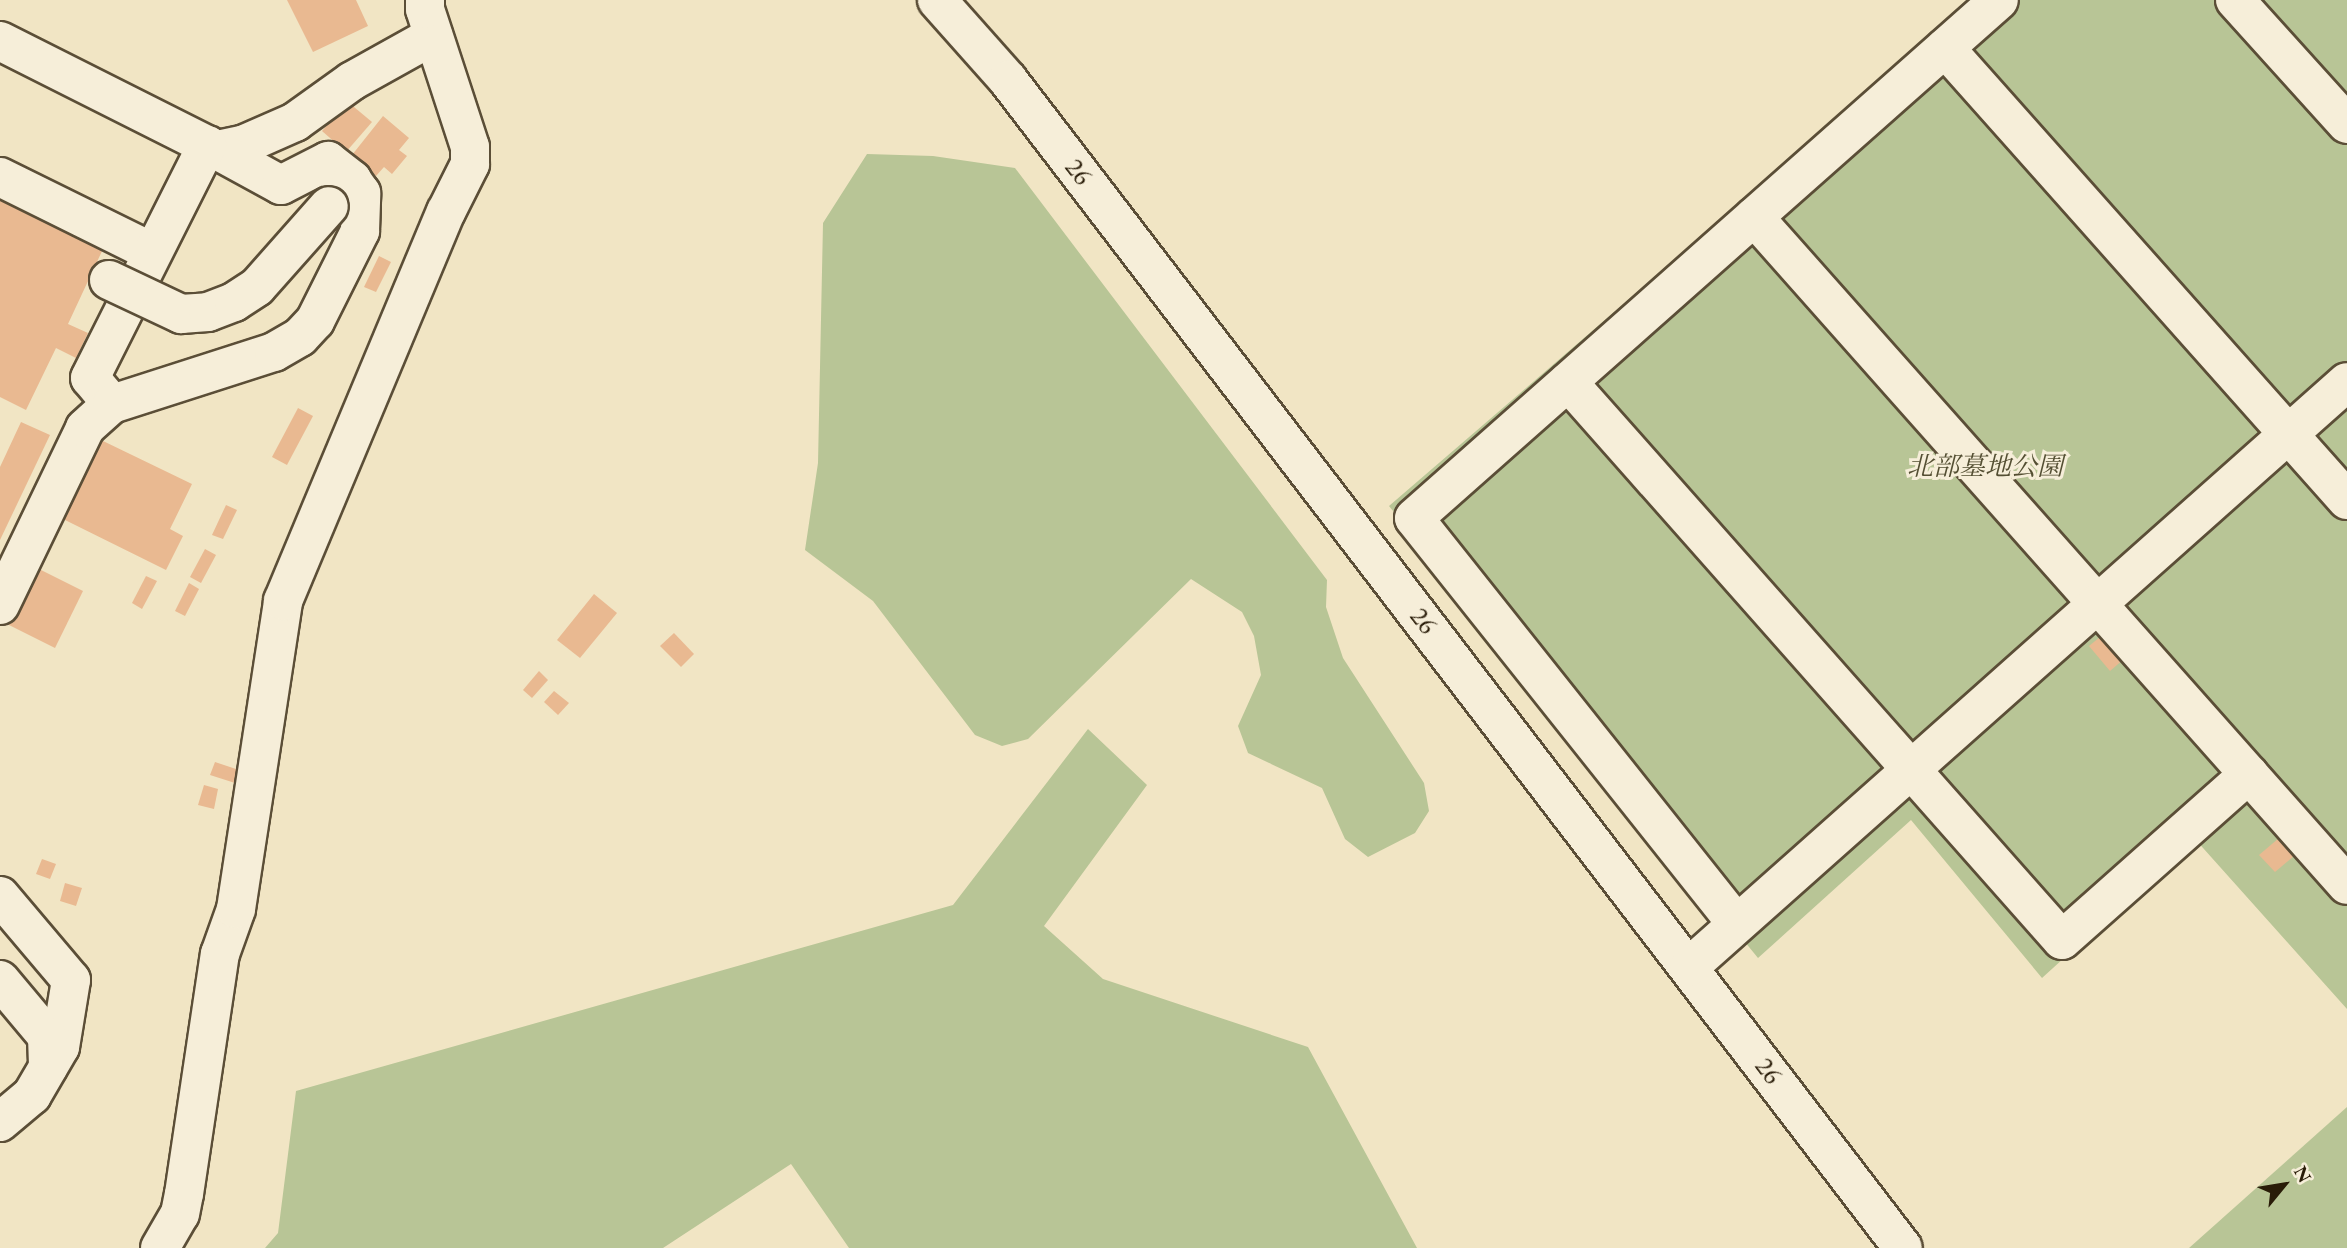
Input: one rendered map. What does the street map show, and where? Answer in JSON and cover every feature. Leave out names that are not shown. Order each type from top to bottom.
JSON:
[{"type":"street","points":[[160,1248],[176,1223],[184,1194],[220,954],[236,909],[283,601],[446,212],[470,164],[470,148],[433,36],[425,0]]},
{"type":"street","name":"26","points":[[937,0],[1007,80],[1903,1248]]},
{"type":"street","points":[[1736,923],[1414,518],[1998,0]]},
{"type":"street","points":[[2235,0],[2347,124]]},
{"type":"street","points":[[212,147],[245,144],[295,122],[352,81],[433,36]]},
{"type":"street","points":[[2,46],[212,147],[281,185],[328,161],[340,193]]},
{"type":"street","points":[[1945,48],[2347,500]]},
{"type":"street","points":[[112,404],[89,378],[152,252],[212,147]]},
{"type":"street","points":[[0,177],[152,252]]},
{"type":"street","points":[[0,605],[85,428],[112,404],[274,352],[300,337],[315,321],[360,231],[361,193],[340,193],[257,287],[234,302],[208,312],[181,314],[109,281]]},
{"type":"street","points":[[1754,217],[2347,885]]},
{"type":"street","points":[[1568,382],[2062,940],[2249,774]]},
{"type":"street","points":[[1689,967],[2347,382]]},
{"type":"street","points":[[0,896],[71,980],[60,1047],[32,1095],[0,1122]]},
{"type":"street","points":[[0,980],[47,1036],[48,1067]]},
{"type":"green space","name":"北部墓地公園","points":[[1976,0],[2347,0],[2347,1009],[2195,839],[2042,978],[1911,820],[1758,958],[1389,506]]},
{"type":"green space","points":[[867,154],[933,156],[1015,168],[1327,580],[1326,607],[1343,658],[1424,783],[1429,811],[1415,833],[1368,857],[1345,839],[1322,788],[1248,753],[1238,726],[1261,675],[1254,636],[1242,612],[1191,579],[1028,739],[1002,746],[975,735],[873,601],[805,550],[818,463],[823,223]]},
{"type":"green space","points":[[1088,729],[1147,785],[1044,926],[1103,979],[1308,1047],[1417,1248],[849,1248],[791,1164],[663,1248],[265,1248],[278,1233],[296,1091],[953,905]]},
{"type":"green space","points":[[2347,1107],[2347,1248],[2189,1248]]},
{"type":"building","points":[[287,0],[356,0],[368,26],[313,52]]},
{"type":"building","points":[[348,102],[372,122],[346,152],[322,131]]},
{"type":"building","points":[[383,116],[409,138],[399,150],[407,156],[392,174],[384,167],[376,176],[352,155]]},
{"type":"building","points":[[0,199],[103,249],[68,324],[88,333],[76,358],[56,348],[26,410],[0,397]]},
{"type":"building","points":[[379,256],[391,262],[376,292],[364,287]]},
{"type":"building","points":[[298,408],[313,416],[287,465],[272,457]]},
{"type":"building","points":[[21,422],[50,435],[0,540],[0,467]]},
{"type":"building","points":[[101,440],[192,484],[170,529],[183,536],[166,570],[63,519]]},
{"type":"building","points":[[226,505],[237,510],[223,539],[212,535]]},
{"type":"building","points":[[205,549],[216,555],[201,583],[190,577]]},
{"type":"building","points":[[35,567],[83,591],[55,648],[7,624]]},
{"type":"building","points":[[146,576],[157,581],[142,609],[132,603]]},
{"type":"building","points":[[189,583],[199,589],[185,616],[175,611]]},
{"type":"building","points":[[594,594],[617,613],[580,658],[557,640]]},
{"type":"building","points":[[2111,628],[2131,653],[2110,671],[2089,646]]},
{"type":"building","points":[[674,633],[694,654],[681,667],[660,646]]},
{"type":"building","points":[[539,671],[548,680],[532,698],[523,690]]},
{"type":"building","points":[[554,691],[569,703],[558,715],[544,702]]},
{"type":"building","points":[[215,762],[239,770],[235,783],[210,775]]},
{"type":"building","points":[[204,785],[218,789],[214,809],[198,805]]},
{"type":"building","points":[[2279,838],[2294,856],[2275,872],[2259,855]]},
{"type":"building","points":[[42,859],[56,864],[50,879],[36,874]]},
{"type":"building","points":[[65,883],[82,888],[76,906],[60,901]]}]
